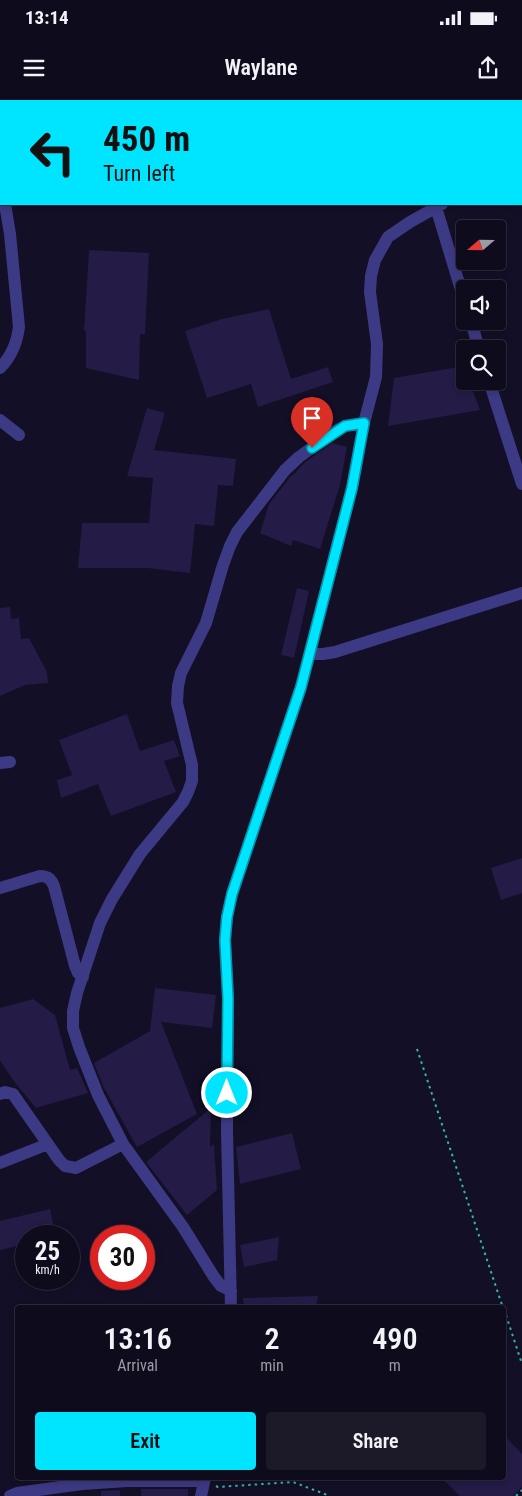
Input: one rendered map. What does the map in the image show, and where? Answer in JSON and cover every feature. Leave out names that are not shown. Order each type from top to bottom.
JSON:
[{"type":"street","points":[[0,368],[12,354],[19,327],[10,234],[5,205]]},
{"type":"street","points":[[232,1305],[227,1131],[228,998],[225,940],[232,894],[301,687],[352,488],[364,423],[376,377],[376,344],[370,292],[375,260],[388,238],[438,205],[459,280]]},
{"type":"street","points":[[493,390],[522,484]]},
{"type":"street","points":[[0,420],[19,435]]},
{"type":"street","points":[[231,1291],[221,1286],[214,1277],[183,1227],[123,1144],[98,1094],[79,1047],[73,1028],[73,1011],[100,923],[116,891],[140,854],[184,802],[192,781],[192,766],[177,703],[178,686],[181,673],[206,623],[230,546],[237,532],[285,470],[299,457],[335,431],[345,426],[364,423]]},
{"type":"street","points":[[310,654],[336,652],[522,594]]},
{"type":"street","points":[[0,888],[40,876],[50,878],[54,886],[75,966],[78,973],[83,976]]},
{"type":"street","points":[[0,1094],[5,1092],[13,1094],[61,1163],[68,1167],[76,1168],[123,1144]]},
{"type":"street","points":[[0,1163],[48,1144]]},
{"type":"street","points":[[10,1496],[17,1493],[82,1484],[204,1480],[201,1496]]},
{"type":"path","points":[[417,1049],[503,1305]]},
{"type":"path","points":[[506,1314],[522,1364]]},
{"type":"path","points":[[204,1480],[218,1487],[294,1482],[330,1496]]},
{"type":"path","points":[[516,1496],[522,1490]]},
{"type":"building","points":[[89,250],[149,253],[145,334],[140,334],[139,380],[86,368],[86,331],[84,331]]},
{"type":"building","points":[[269,309],[291,379],[328,367],[333,382],[258,407],[251,384],[207,398],[185,331],[222,319]]},
{"type":"building","points":[[456,367],[456,390],[472,390],[480,410],[388,426],[394,378]]},
{"type":"building","points":[[147,408],[165,413],[154,450],[236,459],[233,486],[218,485],[214,526],[195,524],[190,573],[147,568],[78,568],[82,523],[149,523],[153,478],[127,476]]},
{"type":"building","points":[[332,443],[347,447],[340,485],[320,549],[293,540],[291,546],[260,533],[269,504],[291,476],[304,463]]},
{"type":"building","points":[[297,588],[309,591],[294,658],[281,655]]},
{"type":"building","points":[[10,607],[11,619],[19,618],[21,639],[29,638],[47,672],[48,683],[25,685],[0,696],[0,608]]},
{"type":"building","points":[[127,714],[140,751],[174,740],[180,756],[164,761],[176,792],[111,816],[98,784],[61,798],[57,780],[72,775],[59,740]]},
{"type":"building","points":[[522,858],[522,893],[501,900],[491,868]]},
{"type":"building","points":[[155,988],[216,995],[212,1028],[161,1022],[197,1114],[137,1147],[104,1088],[94,1063],[150,1031]]},
{"type":"building","points":[[33,999],[55,1015],[70,1070],[77,1068],[88,1093],[36,1108],[0,1061],[0,1008]]},
{"type":"building","points":[[211,1108],[210,1147],[214,1144],[217,1190],[187,1215],[146,1162]]},
{"type":"building","points":[[292,1133],[301,1169],[240,1184],[236,1147]]},
{"type":"building","points":[[50,1209],[54,1225],[15,1225],[15,1247],[0,1250],[0,1221]]},
{"type":"building","points":[[279,1237],[277,1260],[244,1267],[240,1245]]},
{"type":"building","points":[[318,1296],[316,1305],[244,1305],[243,1298]]},
{"type":"building","points":[[506,1437],[522,1454],[522,1487],[513,1496],[460,1496],[444,1480],[506,1480]]},
{"type":"building","points":[[141,1489],[188,1489],[188,1496],[141,1496]]},
{"type":"building","points":[[120,1490],[120,1496],[101,1496],[101,1491]]},
{"type":"route","points":[[227,1093],[228,998],[225,940],[227,917],[232,894],[301,687],[352,488],[364,423],[354,423],[345,426],[312,448]]}]
